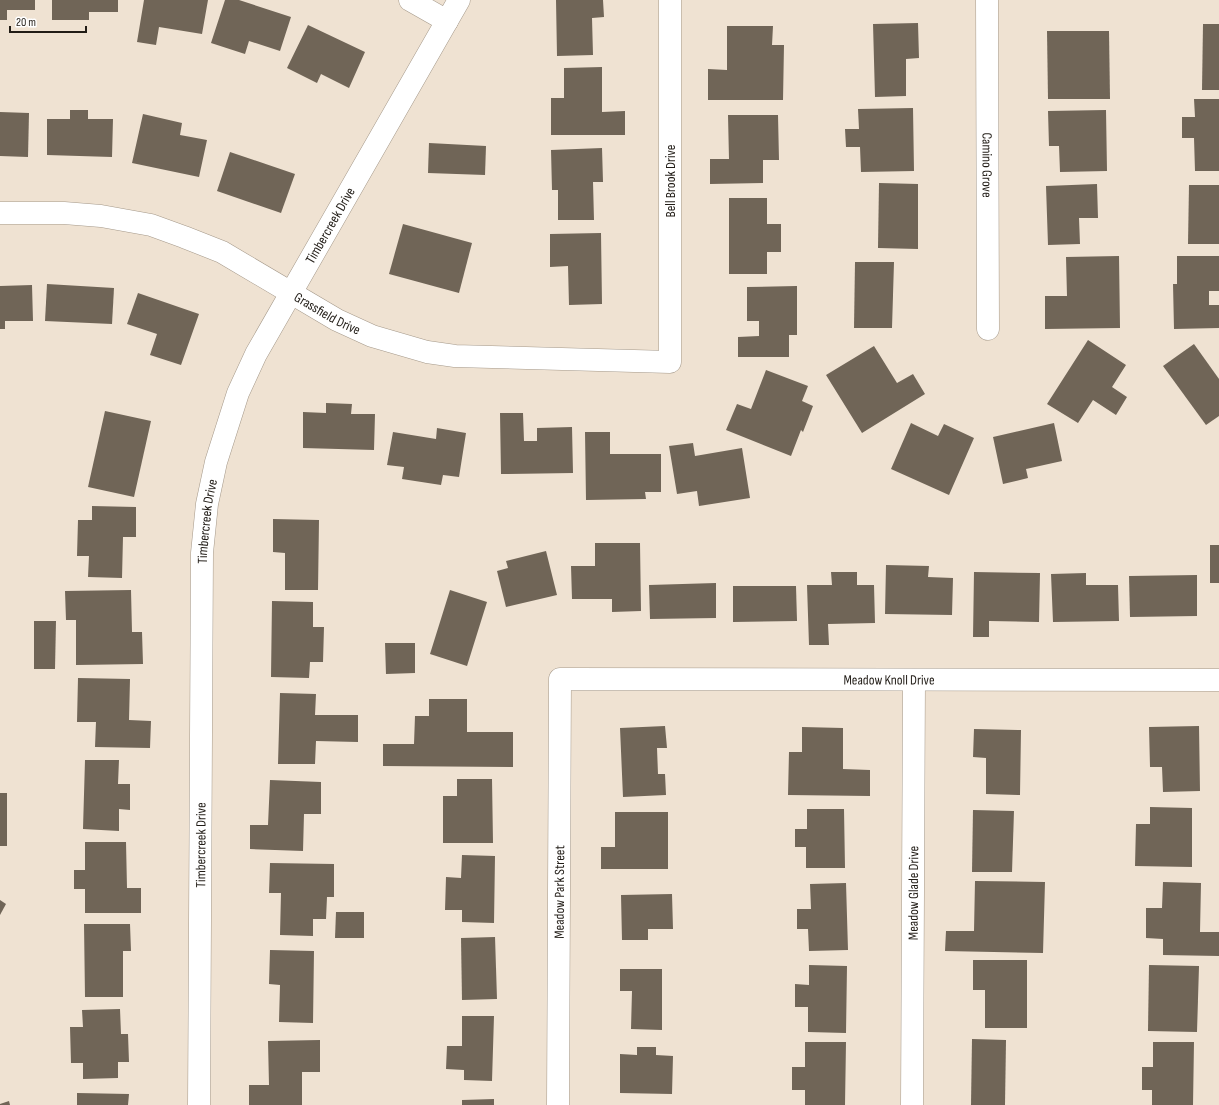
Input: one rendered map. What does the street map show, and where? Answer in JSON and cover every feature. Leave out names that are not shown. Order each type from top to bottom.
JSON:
[{"type":"street","points":[[410,0],[447,21]]},
{"type":"street","name":"Timbercreek Drive","points":[[199,1105],[202,553],[207,504],[216,462],[238,393],[256,354],[459,0]]},
{"type":"street","name":"Bell Brook Drive","points":[[670,0],[670,362]]},
{"type":"street","name":"Camino Grove","points":[[987,0],[988,330]]},
{"type":"street","name":"Grassfield Drive","points":[[0,213],[64,213],[101,216],[151,225],[222,252],[337,320],[372,336],[427,352],[455,356],[670,362]]},
{"type":"street","name":"Meadow Knoll Drive","points":[[560,679],[1219,680]]},
{"type":"street","name":"Meadow Park Street","points":[[558,1105],[560,679]]},
{"type":"street","name":"Meadow Glade Drive","points":[[912,1105],[914,680]]},
{"type":"building","points":[[0,0],[35,0],[35,10],[7,10],[7,20],[0,20]]},
{"type":"building","points":[[52,0],[118,0],[118,12],[89,12],[89,20],[52,20]]},
{"type":"building","points":[[144,0],[208,0],[202,34],[159,27],[156,45],[137,42]]},
{"type":"building","points":[[225,0],[239,0],[291,17],[280,51],[249,41],[245,54],[211,43]]},
{"type":"building","points":[[556,0],[603,0],[604,17],[592,18],[593,55],[557,56]]},
{"type":"building","points":[[918,23],[919,58],[906,59],[906,96],[875,97],[873,24]]},
{"type":"building","points":[[1203,24],[1219,24],[1219,90],[1202,90]]},
{"type":"building","points":[[308,25],[365,52],[349,88],[321,74],[317,83],[287,68]]},
{"type":"building","points":[[727,26],[773,26],[772,45],[784,45],[783,100],[708,100],[708,69],[727,70]]},
{"type":"building","points":[[1047,31],[1109,31],[1110,99],[1048,99]]},
{"type":"building","points":[[602,67],[602,112],[625,111],[625,135],[551,135],[551,98],[564,98],[564,68]]},
{"type":"building","points":[[1194,99],[1219,99],[1219,171],[1195,171],[1194,138],[1182,138],[1182,117],[1195,117]]},
{"type":"building","points":[[913,108],[914,171],[861,172],[860,147],[846,147],[845,129],[859,129],[858,109]]},
{"type":"building","points":[[70,110],[88,110],[88,119],[113,119],[112,157],[47,155],[47,119],[70,119]]},
{"type":"building","points":[[1106,110],[1107,171],[1060,172],[1059,146],[1049,146],[1048,111]]},
{"type":"building","points":[[0,112],[29,113],[28,157],[0,156]]},
{"type":"building","points":[[143,114],[182,123],[180,135],[207,140],[199,177],[132,163]]},
{"type":"building","points":[[728,115],[778,115],[779,160],[763,160],[763,183],[710,184],[710,159],[729,159]]},
{"type":"building","points":[[429,143],[486,146],[485,175],[428,173]]},
{"type":"building","points":[[602,148],[603,182],[593,182],[594,220],[558,220],[558,190],[552,190],[551,150]]},
{"type":"building","points":[[230,152],[295,174],[281,213],[217,191]]},
{"type":"building","points":[[879,183],[918,184],[918,249],[878,248]]},
{"type":"building","points":[[1097,184],[1098,218],[1079,218],[1080,244],[1048,245],[1046,186]]},
{"type":"building","points":[[1189,185],[1219,185],[1219,244],[1188,244]]},
{"type":"building","points":[[729,198],[767,198],[767,224],[781,224],[781,252],[767,252],[767,274],[729,274]]},
{"type":"building","points":[[403,224],[472,243],[459,293],[389,274]]},
{"type":"building","points":[[601,233],[602,304],[569,305],[568,266],[550,267],[550,234]]},
{"type":"building","points":[[1119,256],[1120,328],[1045,329],[1045,296],[1067,296],[1066,257]]},
{"type":"building","points":[[1177,256],[1219,256],[1219,291],[1209,291],[1209,305],[1219,305],[1219,328],[1174,329],[1173,284],[1177,284]]},
{"type":"building","points":[[855,262],[894,262],[892,328],[854,328]]},
{"type":"building","points":[[47,284],[114,288],[112,324],[45,321]]},
{"type":"building","points":[[32,285],[33,321],[5,321],[5,329],[0,329],[0,286]]},
{"type":"building","points":[[797,286],[797,335],[789,335],[789,357],[738,357],[738,337],[759,336],[759,321],[747,321],[747,287]]},
{"type":"building","points":[[138,293],[199,314],[181,365],[150,355],[157,334],[127,324]]},
{"type":"building","points":[[1088,340],[1126,365],[1112,387],[1127,397],[1116,415],[1093,400],[1078,423],[1047,404]]},
{"type":"building","points":[[1194,344],[1219,379],[1219,416],[1206,425],[1163,366]]},
{"type":"building","points":[[874,346],[897,383],[913,374],[925,394],[862,433],[826,375]]},
{"type":"building","points":[[766,370],[808,386],[802,401],[813,406],[803,432],[801,430],[791,456],[726,430],[737,404],[751,409]]},
{"type":"building","points":[[326,403],[352,404],[351,414],[375,414],[374,450],[303,448],[303,412],[326,413]]},
{"type":"building","points":[[105,411],[151,421],[134,497],[88,487]]},
{"type":"building","points":[[500,413],[523,413],[524,441],[537,441],[537,428],[572,427],[573,473],[501,474]]},
{"type":"building","points":[[911,423],[938,436],[944,424],[974,438],[949,495],[891,469]]},
{"type":"building","points":[[1054,423],[1062,461],[1026,469],[1028,478],[1003,484],[993,437]]},
{"type":"building","points":[[437,428],[466,433],[459,477],[443,475],[441,485],[402,479],[404,467],[387,465],[393,432],[436,439]]},
{"type":"building","points":[[585,432],[610,432],[610,454],[661,454],[661,492],[645,492],[646,499],[586,500]]},
{"type":"building","points":[[693,443],[695,456],[742,448],[750,498],[699,506],[697,491],[677,494],[669,446]]},
{"type":"building","points":[[92,506],[136,507],[136,537],[123,537],[122,578],[88,577],[89,556],[77,556],[78,520],[92,520]]},
{"type":"building","points":[[273,519],[319,520],[318,590],[285,590],[285,553],[273,552]]},
{"type":"building","points":[[595,543],[640,543],[641,611],[612,612],[612,599],[572,599],[571,566],[595,566]]},
{"type":"building","points":[[1210,545],[1219,545],[1219,583],[1210,583]]},
{"type":"building","points":[[546,551],[557,595],[506,607],[497,571],[508,568],[506,561]]},
{"type":"building","points":[[886,565],[929,566],[928,577],[953,578],[952,615],[885,614]]},
{"type":"building","points":[[831,572],[857,572],[857,585],[874,585],[875,623],[828,624],[829,645],[809,645],[807,585],[832,585]]},
{"type":"building","points":[[974,572],[1040,573],[1039,622],[989,621],[989,637],[973,637]]},
{"type":"building","points":[[1086,573],[1086,585],[1118,585],[1119,621],[1053,622],[1051,574]]},
{"type":"building","points":[[1197,575],[1197,616],[1130,617],[1129,576]]},
{"type":"building","points":[[716,583],[716,618],[650,619],[649,585]]},
{"type":"building","points":[[733,586],[796,586],[797,621],[733,622]]},
{"type":"building","points":[[131,590],[132,632],[142,632],[143,664],[76,665],[76,620],[66,620],[65,591]]},
{"type":"building","points":[[450,590],[487,602],[467,666],[430,654]]},
{"type":"building","points":[[272,601],[313,602],[313,627],[324,627],[323,662],[310,662],[309,678],[271,677]]},
{"type":"building","points":[[34,621],[56,621],[55,669],[34,669]]},
{"type":"building","points":[[385,643],[415,643],[415,673],[386,674]]},
{"type":"building","points":[[78,678],[130,679],[129,720],[151,721],[150,748],[95,747],[96,722],[77,722]]},
{"type":"building","points":[[280,693],[316,694],[315,715],[358,715],[358,742],[316,741],[315,764],[278,764]]},
{"type":"building","points":[[429,699],[467,699],[467,732],[513,732],[513,767],[383,766],[383,744],[414,744],[415,716],[429,716]]},
{"type":"building","points":[[665,726],[667,748],[657,748],[658,774],[665,774],[666,795],[623,797],[620,728]]},
{"type":"building","points":[[1199,726],[1200,791],[1163,792],[1162,767],[1150,767],[1149,727]]},
{"type":"building","points":[[802,727],[843,728],[843,769],[870,770],[870,796],[788,795],[789,752],[802,752]]},
{"type":"building","points":[[974,729],[1021,730],[1020,795],[986,794],[986,758],[973,757]]},
{"type":"building","points":[[85,760],[119,760],[118,784],[130,784],[130,810],[119,809],[119,831],[83,829]]},
{"type":"building","points":[[457,779],[492,779],[493,843],[443,843],[443,796],[457,796]]},
{"type":"building","points":[[270,780],[321,782],[321,814],[304,814],[303,851],[250,849],[250,825],[268,825]]},
{"type":"building","points":[[0,793],[7,793],[7,846],[0,846]]},
{"type":"building","points":[[1150,807],[1192,808],[1192,867],[1135,866],[1136,824],[1150,824]]},
{"type":"building","points":[[807,809],[844,809],[845,868],[806,868],[806,847],[795,847],[795,829],[807,829]]},
{"type":"building","points":[[973,810],[1014,811],[1012,872],[972,872]]},
{"type":"building","points":[[615,812],[668,812],[668,869],[601,869],[601,847],[615,847]]},
{"type":"building","points":[[85,842],[126,842],[127,888],[141,888],[141,913],[85,913],[85,889],[74,889],[74,870],[85,870]]},
{"type":"building","points":[[462,855],[495,856],[494,923],[462,922],[462,910],[445,910],[446,877],[461,878]]},
{"type":"building","points":[[270,863],[334,864],[334,897],[327,897],[326,919],[313,919],[313,936],[280,935],[281,893],[269,893]]},
{"type":"building","points":[[975,881],[1045,882],[1043,953],[945,951],[946,931],[974,931]]},
{"type":"building","points":[[1163,882],[1201,883],[1200,932],[1219,932],[1219,956],[1163,955],[1163,939],[1146,938],[1146,908],[1162,908]]},
{"type":"building","points":[[846,883],[848,950],[809,951],[808,929],[797,929],[797,909],[811,909],[810,884]]},
{"type":"building","points":[[672,894],[673,929],[648,929],[648,940],[622,940],[621,895]]},
{"type":"building","points":[[0,900],[6,904],[0,915]]},
{"type":"building","points":[[336,912],[364,912],[364,938],[335,938]]},
{"type":"building","points":[[84,924],[130,924],[131,951],[123,951],[123,997],[85,997]]},
{"type":"building","points":[[495,937],[497,999],[462,1000],[461,938]]},
{"type":"building","points":[[270,950],[314,951],[313,1023],[279,1022],[280,985],[269,984]]},
{"type":"building","points":[[973,960],[1027,960],[1027,1028],[985,1028],[985,990],[973,990]]},
{"type":"building","points":[[809,965],[847,966],[846,1033],[808,1032],[808,1007],[795,1007],[795,984],[809,985]]},
{"type":"building","points":[[1149,965],[1199,966],[1197,1032],[1148,1031]]},
{"type":"building","points":[[620,969],[662,969],[662,1030],[631,1029],[632,991],[620,991]]},
{"type":"building","points":[[120,1009],[121,1034],[128,1034],[129,1062],[118,1062],[118,1078],[83,1079],[83,1063],[71,1063],[70,1027],[83,1027],[82,1010]]},
{"type":"building","points":[[462,1016],[494,1016],[492,1081],[464,1080],[464,1070],[446,1069],[447,1046],[462,1046]]},
{"type":"building","points":[[972,1039],[1006,1040],[1005,1105],[971,1105]]},
{"type":"building","points":[[320,1040],[320,1072],[302,1072],[302,1105],[249,1105],[249,1085],[269,1085],[268,1041]]},
{"type":"building","points":[[805,1042],[846,1042],[845,1105],[805,1105],[805,1090],[792,1090],[792,1067],[805,1067]]},
{"type":"building","points":[[1153,1042],[1194,1042],[1193,1105],[1152,1105],[1152,1090],[1142,1090],[1142,1067],[1153,1067]]},
{"type":"building","points":[[637,1047],[656,1047],[656,1055],[673,1056],[672,1094],[620,1093],[620,1054],[637,1055]]},
{"type":"building","points":[[77,1093],[129,1094],[128,1105],[77,1105]]},
{"type":"building","points":[[494,1099],[494,1105],[462,1105],[462,1100]]},
{"type":"building","points":[[9,1101],[10,1105],[0,1105],[0,1104]]}]
